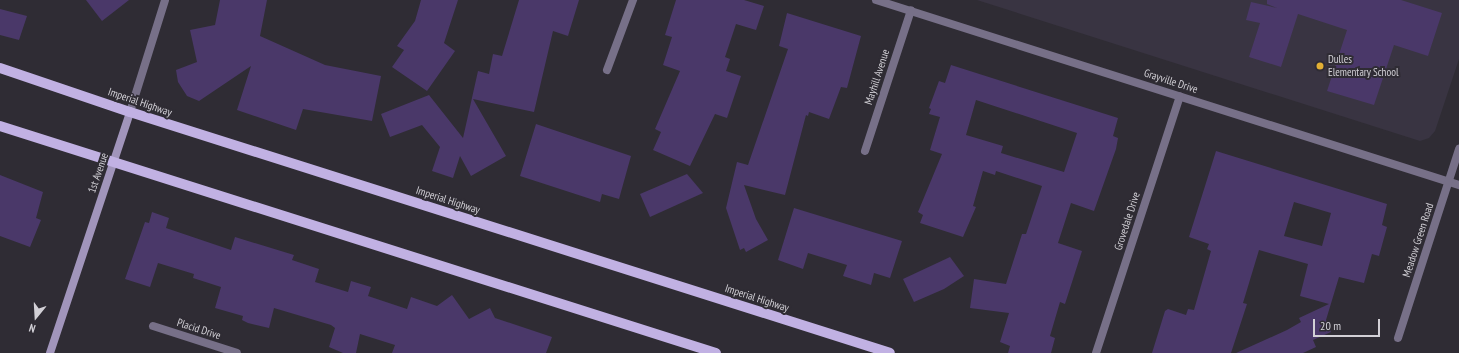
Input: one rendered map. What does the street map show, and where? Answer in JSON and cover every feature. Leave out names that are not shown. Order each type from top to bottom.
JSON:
[{"type":"main road","name":"Imperial Highway","points":[[0,68],[130,112],[890,353]]},
{"type":"main road","name":"1st Avenue","points":[[50,353],[130,112]]},
{"type":"main road","points":[[0,126],[716,353]]},
{"type":"street","name":"1st Avenue","points":[[130,112],[165,0]]},
{"type":"street","points":[[608,70],[633,0]]},
{"type":"street","name":"Grayville Drive","points":[[876,0],[1459,185]]},
{"type":"street","name":"Mayhill Avenue","points":[[865,151],[911,10]]},
{"type":"street","name":"Grovedale Drive","points":[[1096,353],[1180,96]]},
{"type":"street","name":"Meadow Green Road","points":[[1398,338],[1459,149]]},
{"type":"street","name":"Placid Drive","points":[[153,326],[237,353]]},
{"type":"shaded area","name":"Dulles Elementary School","points":[[977,0],[1459,0],[1459,59],[1435,131],[1429,138],[1420,141]]},
{"type":"building","points":[[86,0],[129,0],[102,21]]},
{"type":"building","points":[[220,0],[267,0],[260,36],[325,65],[381,76],[372,121],[303,109],[296,130],[237,110],[251,66],[199,101],[187,96],[178,82],[176,70],[197,62],[190,30],[215,25]]},
{"type":"building","points":[[421,0],[458,0],[444,43],[455,51],[427,91],[392,67],[404,50],[397,46],[415,21]]},
{"type":"building","points":[[519,0],[579,0],[568,36],[553,31],[534,112],[473,99],[506,156],[471,176],[460,156],[453,178],[432,171],[440,147],[422,125],[390,137],[381,114],[429,95],[463,138],[478,71],[489,74],[493,54],[502,56]]},
{"type":"building","points":[[676,0],[744,0],[764,6],[756,30],[736,24],[725,57],[730,59],[726,71],[741,76],[727,118],[715,114],[690,166],[653,150],[661,132],[655,129],[680,71],[663,65],[672,37],[665,35]]},
{"type":"building","points":[[1267,0],[1401,0],[1442,13],[1428,56],[1394,45],[1374,105],[1327,91],[1347,30],[1298,14],[1281,67],[1249,57],[1260,23],[1246,20],[1251,2],[1277,8],[1267,4]]},
{"type":"building","points":[[0,9],[27,16],[19,40],[0,35]]},
{"type":"building","points":[[787,13],[861,36],[847,88],[841,87],[829,119],[809,112],[808,116],[806,115],[785,195],[744,185],[756,219],[768,240],[746,252],[744,248],[740,250],[726,208],[737,162],[748,165],[788,49],[779,46]]},
{"type":"building","points":[[951,65],[1118,118],[1113,136],[1118,138],[1116,149],[1094,211],[1071,203],[1058,243],[1082,251],[1065,304],[1060,302],[1050,336],[1055,338],[1051,353],[1008,353],[1010,346],[1000,342],[1009,313],[970,308],[974,279],[1006,284],[1022,234],[1026,234],[1042,186],[996,171],[995,175],[983,171],[973,206],[976,207],[963,237],[920,223],[923,215],[918,212],[942,154],[930,150],[940,117],[929,114],[931,109],[929,108],[939,81],[945,83]],"holes":[[[976,100],[1077,133],[1064,172],[1001,153],[1003,146],[966,135]]]},
{"type":"building","points":[[536,124],[631,156],[619,199],[602,194],[600,202],[520,176]]},
{"type":"building","points":[[1216,151],[1387,204],[1382,225],[1387,227],[1379,256],[1372,254],[1364,283],[1339,277],[1326,320],[1331,332],[1313,340],[1316,347],[1303,353],[1236,353],[1287,330],[1301,322],[1299,318],[1329,304],[1300,296],[1308,264],[1259,250],[1243,303],[1247,304],[1231,353],[1152,353],[1165,311],[1168,309],[1186,315],[1188,309],[1194,310],[1211,251],[1207,249],[1209,244],[1189,237]],"holes":[[[1294,202],[1331,213],[1322,246],[1284,236]]]},
{"type":"building","points":[[687,174],[703,193],[650,217],[640,194]]},
{"type":"building","points":[[0,175],[43,192],[36,218],[41,220],[30,247],[0,236]]},
{"type":"building","points":[[794,208],[902,241],[890,278],[874,273],[871,285],[843,276],[847,265],[808,253],[803,269],[778,260]]},
{"type":"building","points":[[152,212],[169,218],[166,228],[231,250],[235,237],[294,255],[292,260],[319,269],[315,282],[348,292],[351,281],[371,287],[368,296],[407,309],[411,297],[437,306],[452,295],[469,319],[490,308],[495,318],[552,337],[546,353],[392,353],[395,345],[360,334],[356,353],[343,353],[329,347],[335,328],[331,325],[274,308],[269,328],[248,323],[242,320],[243,316],[215,308],[221,287],[193,278],[194,274],[158,263],[150,287],[125,279],[145,222],[149,223]]},
{"type":"building","points":[[950,257],[964,276],[944,289],[914,302],[903,279]]},
{"type":"place","name":"Dulles Elementary School","points":[[1320,66]]}]
